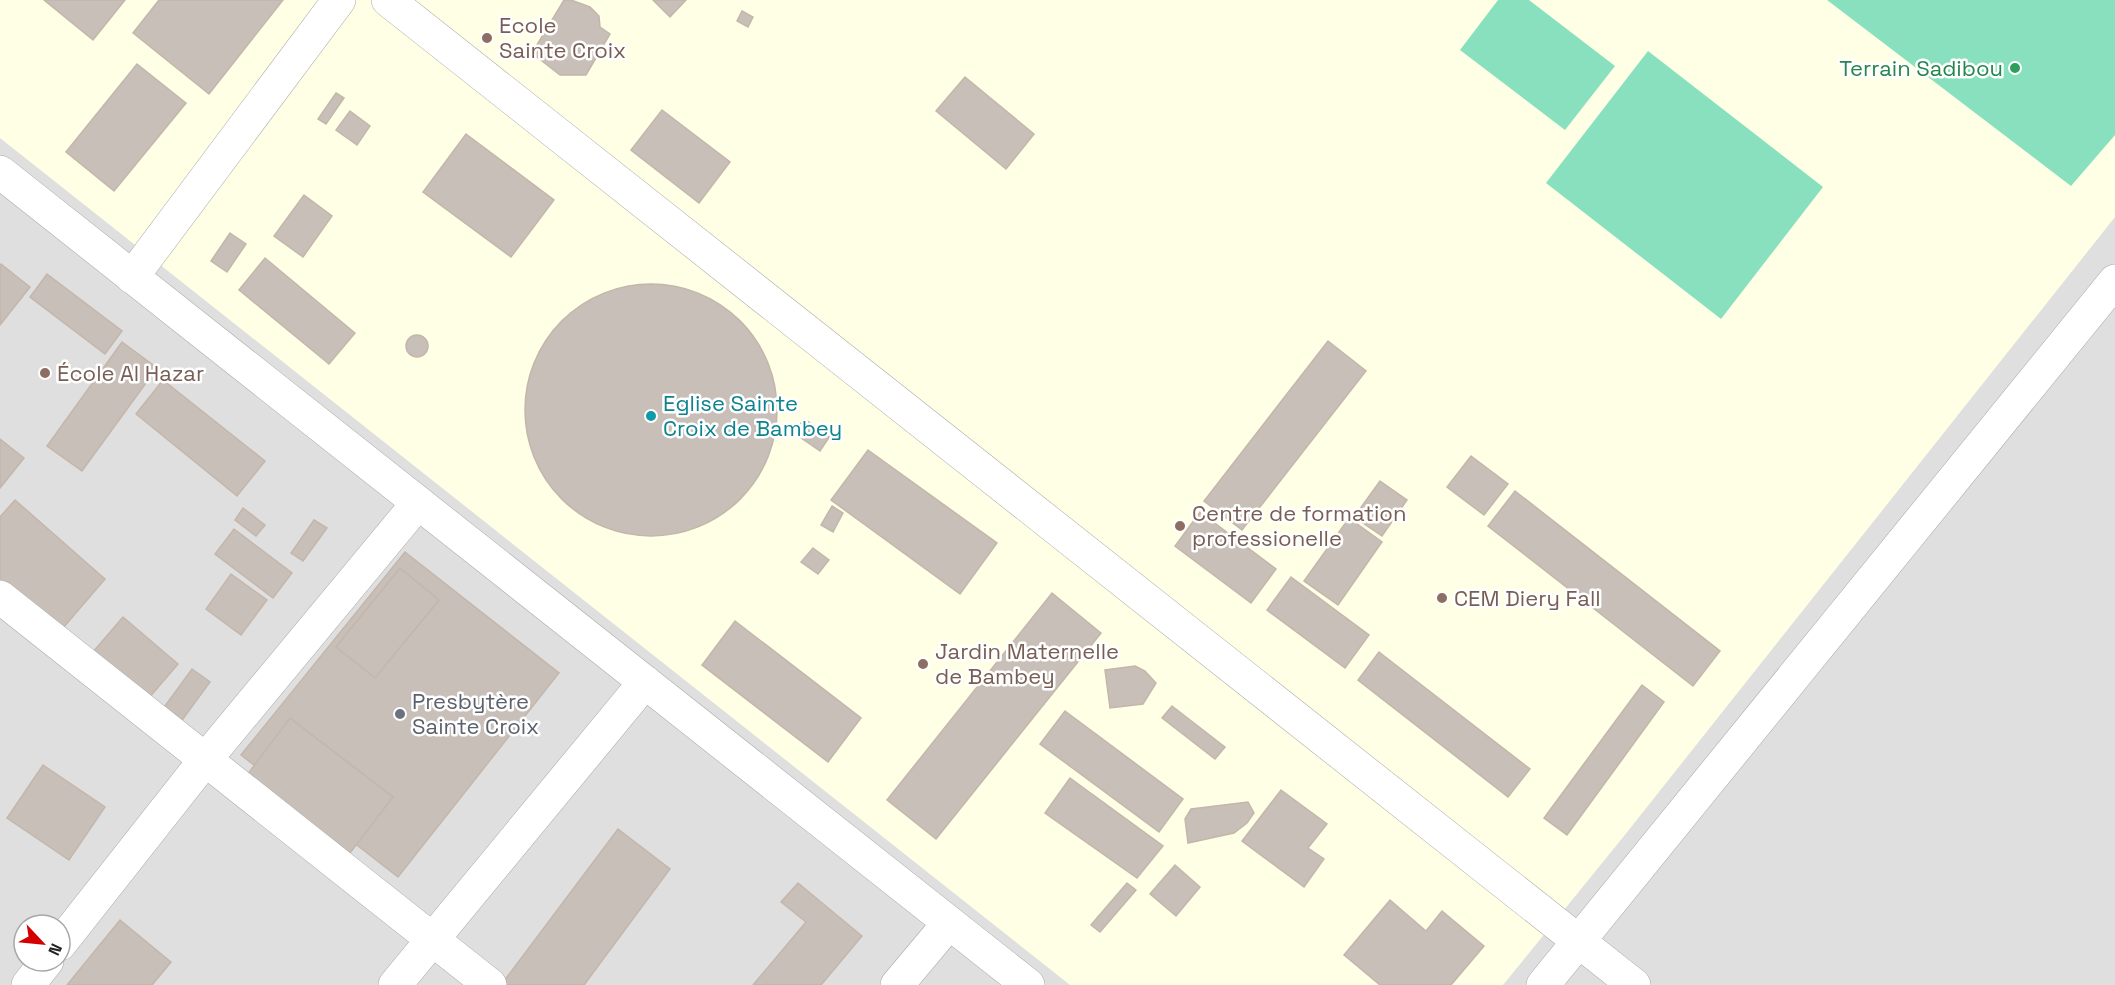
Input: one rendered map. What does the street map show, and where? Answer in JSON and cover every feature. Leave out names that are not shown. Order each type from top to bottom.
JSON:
[{"type":"street","points":[[132,277],[339,0]]},
{"type":"street","points":[[388,0],[1634,985]]},
{"type":"street","points":[[0,172],[1028,985]]},
{"type":"street","points":[[1543,985],[2115,281]]},
{"type":"street","points":[[72,929],[205,760],[418,503]]},
{"type":"street","points":[[0,597],[490,985]]},
{"type":"street","points":[[395,985],[645,682]]},
{"type":"street","points":[[897,985],[949,923]]},
{"type":"street","points":[[28,985],[38,973]]},
{"type":"shaded area","name":"Centre de formation professionelle","points":[[0,0],[2115,135],[2115,985],[0,985]]},
{"type":"shaded area","name":"Centre de formation professionelle","points":[[0,0],[2115,0],[2115,217],[1503,985],[1070,985],[0,138]]},
{"type":"green space","points":[[1498,0],[1529,0],[1615,66],[1565,130],[1460,50]]},
{"type":"green space","name":"Terrain Sadibou","points":[[1827,0],[2115,0],[2115,135],[2071,186]]},
{"type":"green space","points":[[1648,51],[1823,187],[1721,319],[1546,183]]},
{"type":"building","points":[[44,0],[125,0],[93,40]]},
{"type":"building","points":[[159,0],[283,0],[209,94],[133,33]]},
{"type":"building","points":[[564,0],[571,0],[590,7],[599,16],[600,27],[610,34],[586,75],[560,75],[532,53]]},
{"type":"building","points":[[653,0],[686,0],[670,17]]},
{"type":"building","points":[[742,11],[753,17],[748,27],[737,21]]},
{"type":"building","points":[[137,64],[186,103],[114,191],[66,152]]},
{"type":"building","points":[[965,77],[1034,134],[1006,169],[936,111]]},
{"type":"building","points":[[336,93],[344,98],[326,124],[318,119]]},
{"type":"building","points":[[662,110],[730,162],[699,203],[631,150]]},
{"type":"building","points":[[350,111],[370,126],[357,145],[336,130]]},
{"type":"building","points":[[466,134],[554,200],[511,257],[423,192]]},
{"type":"building","points":[[304,195],[332,216],[303,257],[274,236]]},
{"type":"building","points":[[230,233],[246,244],[227,272],[211,261]]},
{"type":"building","points":[[265,258],[355,333],[329,364],[239,290]]},
{"type":"building","points":[[0,265],[30,287],[0,325]]},
{"type":"building","points":[[47,274],[122,331],[105,354],[30,297]]},
{"type":"building","name":"Eglise Sainte Croix de Bambey","points":[[651,284],[688,289],[721,305],[740,321],[756,340],[772,373],[777,410],[772,447],[756,480],[740,499],[721,515],[688,531],[651,536],[614,531],[581,515],[562,499],[546,480],[530,447],[525,410],[530,373],[546,340],[562,321],[581,305],[614,289]]},
{"type":"building","points":[[417,335],[425,338],[428,346],[425,354],[417,357],[409,354],[406,346],[409,338]]},
{"type":"building","points":[[1328,341],[1366,371],[1242,530],[1204,501]]},
{"type":"building","points":[[122,342],[157,368],[82,471],[47,446]]},
{"type":"building","points":[[163,380],[265,461],[237,496],[136,414]]},
{"type":"building","points":[[804,419],[830,436],[820,451],[794,433]]},
{"type":"building","points":[[0,439],[24,458],[0,488]]},
{"type":"building","points":[[868,450],[997,543],[960,594],[831,500]]},
{"type":"building","points":[[1471,456],[1508,484],[1484,515],[1447,487]]},
{"type":"building","points":[[1380,481],[1407,500],[1382,536],[1354,517]]},
{"type":"building","points":[[1515,491],[1720,651],[1693,686],[1488,526]]},
{"type":"building","points":[[15,500],[105,579],[57,635],[0,585],[0,517]]},
{"type":"building","points":[[832,506],[843,513],[833,532],[821,525]]},
{"type":"building","points":[[243,508],[265,525],[256,536],[235,520]]},
{"type":"building","points":[[1200,512],[1276,569],[1251,603],[1175,546]]},
{"type":"building","points":[[1349,518],[1382,542],[1338,605],[1304,581]]},
{"type":"building","points":[[314,520],[327,528],[303,561],[291,553]]},
{"type":"building","points":[[234,529],[292,573],[273,598],[215,554]]},
{"type":"building","points":[[813,548],[829,560],[818,574],[801,562]]},
{"type":"building","name":"Presbytère Sainte Croix","points":[[405,552],[559,673],[398,877],[241,755]]},
{"type":"building","points":[[400,568],[439,600],[375,678],[336,647]]},
{"type":"building","points":[[231,574],[267,600],[241,635],[206,609]]},
{"type":"building","points":[[1291,577],[1369,635],[1345,668],[1267,610]]},
{"type":"building","points":[[1052,593],[1101,633],[936,839],[887,800]]},
{"type":"building","points":[[123,617],[178,664],[148,699],[93,652]]},
{"type":"building","points":[[735,621],[861,718],[828,762],[702,665]]},
{"type":"building","points":[[1379,652],[1530,769],[1508,797],[1358,680]]},
{"type":"building","points":[[1135,666],[1145,671],[1156,683],[1143,704],[1110,708],[1105,670]]},
{"type":"building","points":[[192,669],[210,682],[180,723],[162,710]]},
{"type":"building","points":[[1642,685],[1664,702],[1567,835],[1544,818]]},
{"type":"building","points":[[1172,706],[1225,747],[1215,759],[1162,718]]},
{"type":"building","points":[[1065,711],[1183,799],[1159,832],[1040,744]]},
{"type":"building","points":[[290,718],[393,797],[350,853],[247,775]]},
{"type":"building","points":[[43,765],[105,807],[69,860],[7,818]]},
{"type":"building","points":[[1070,778],[1163,846],[1137,878],[1045,813]]},
{"type":"building","points":[[1281,790],[1327,824],[1308,848],[1324,859],[1304,887],[1242,841]]},
{"type":"building","points":[[1248,802],[1254,813],[1247,823],[1234,833],[1188,843],[1185,819],[1191,809]]},
{"type":"building","points":[[618,829],[670,869],[584,985],[501,985]]},
{"type":"building","points":[[1175,865],[1200,887],[1176,916],[1150,894]]},
{"type":"building","points":[[798,883],[862,936],[821,985],[753,985],[806,922],[781,902]]},
{"type":"building","points":[[1127,883],[1136,890],[1100,932],[1091,925]]},
{"type":"building","points":[[1390,900],[1426,931],[1442,911],[1484,946],[1451,985],[1380,985],[1344,955]]},
{"type":"building","points":[[120,920],[171,962],[152,985],[67,985]]},
{"type":"place","name":"Ecole Sainte Croix","points":[[487,38]]},
{"type":"place","name":"Terrain Sadibou","points":[[2015,68]]},
{"type":"place","name":"École Al Hazar","points":[[45,373]]},
{"type":"place","name":"Eglise Sainte Croix de Bambey","points":[[651,416]]},
{"type":"place","name":"Centre de formation professionelle","points":[[1180,526]]},
{"type":"place","name":"CEM Diery Fall","points":[[1442,598]]},
{"type":"place","name":"Jardin Maternelle de Bambey","points":[[923,664]]},
{"type":"place","name":"Presbytère Sainte Croix","points":[[400,714]]}]
